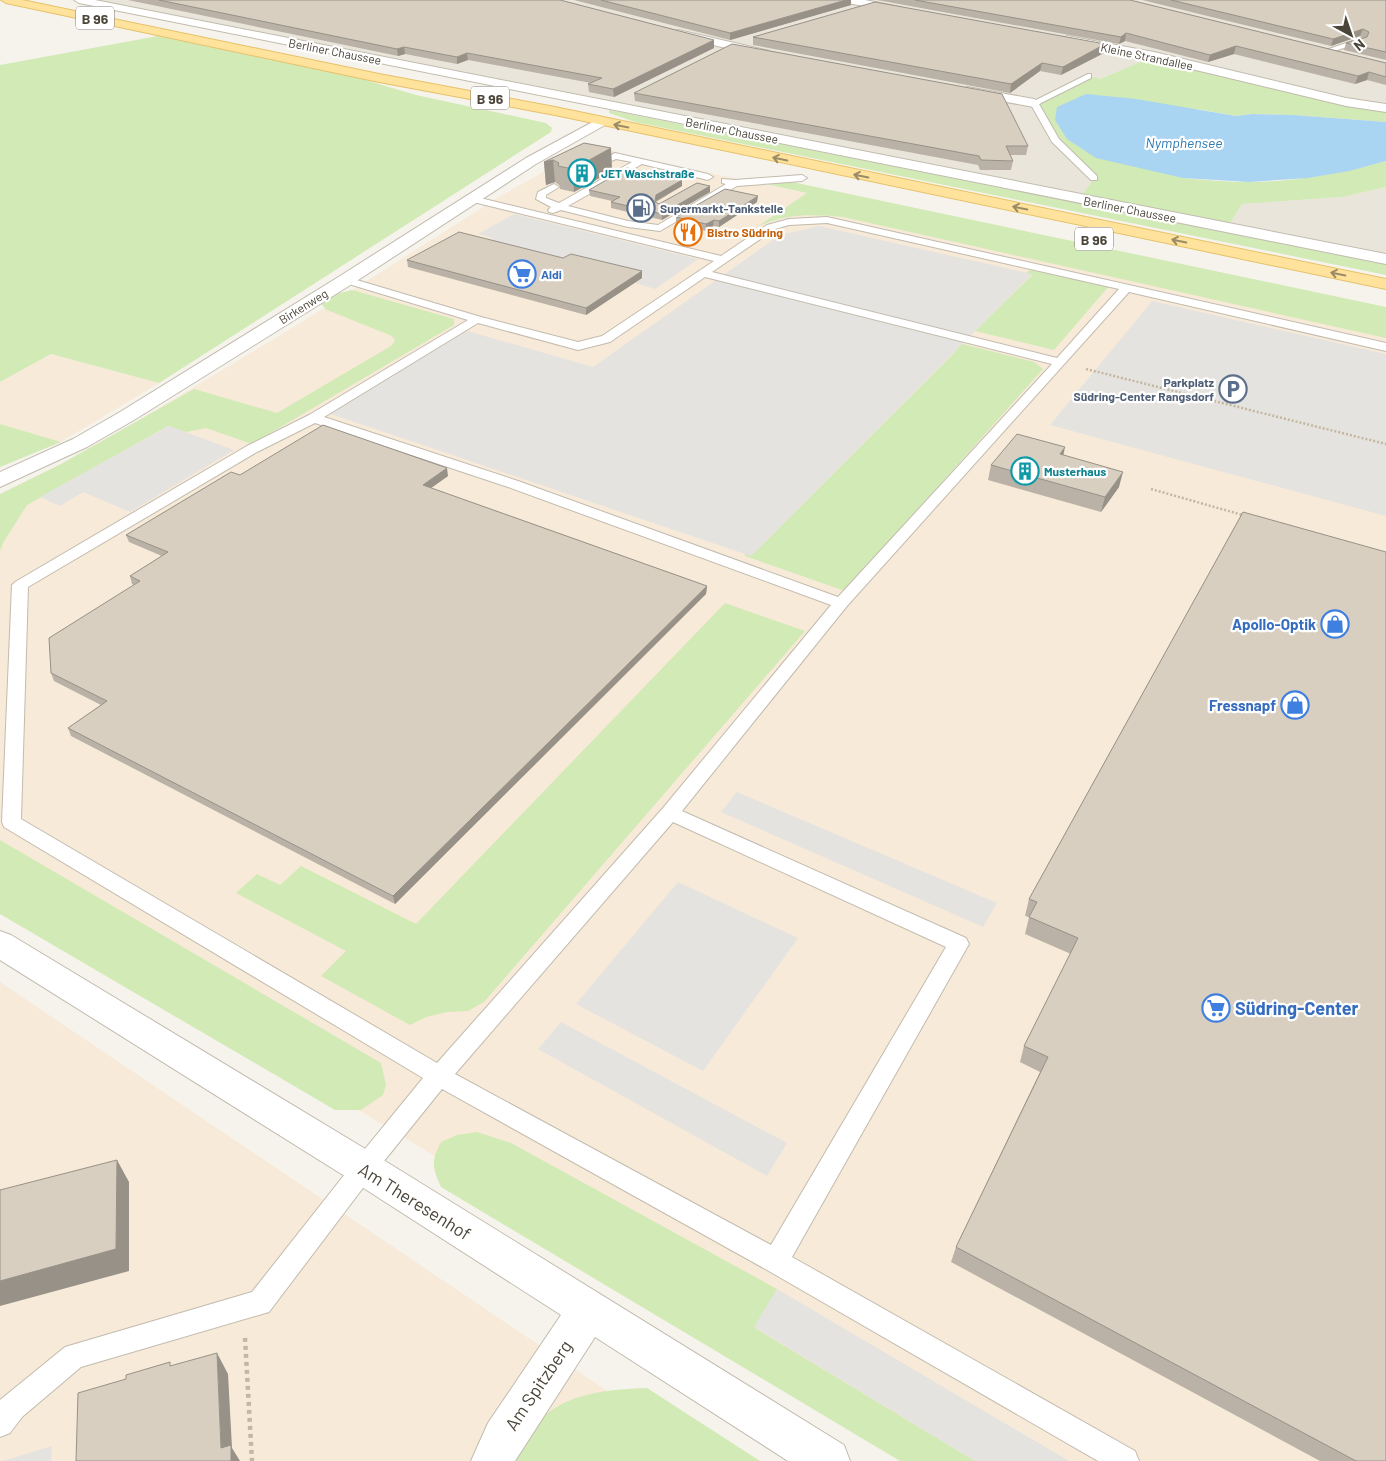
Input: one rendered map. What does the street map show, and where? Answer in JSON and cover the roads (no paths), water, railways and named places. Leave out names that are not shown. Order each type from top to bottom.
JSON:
[{"type":"main road","name":"B 96","points":[[6,0],[379,78],[452,90],[1386,284]]},
{"type":"main road","name":"B 96","points":[[379,78],[440,96],[652,146]]},
{"type":"main road","points":[[756,175],[802,178],[1045,229]]},
{"type":"street","name":"Berliner Chaussee","points":[[79,0],[1386,259]]},
{"type":"street","points":[[848,0],[921,14]]},
{"type":"street","points":[[844,13],[890,0]]},
{"type":"street","points":[[666,30],[778,56]]},
{"type":"street","points":[[713,55],[730,46],[758,38]]},
{"type":"street","name":"Kleine Strandallee","points":[[1057,38],[1154,56],[1346,102],[1386,108]]},
{"type":"street","points":[[1322,50],[1352,57]]},
{"type":"street","points":[[958,90],[1034,104]]},
{"type":"street","points":[[611,106],[629,97]]},
{"type":"street","name":"Birkenweg","points":[[0,480],[80,443],[127,416],[472,199],[585,129],[600,122]]},
{"type":"street","name":"Am Theresenhof","points":[[0,944],[364,1168],[828,1461]]},
{"type":"street","name":"Am Spitzberg","points":[[493,1461],[503,1438],[588,1311]]},
{"type":"lane","points":[[1322,50],[1361,40]]},
{"type":"lane","points":[[1088,76],[1034,104],[1054,140],[1094,178]]},
{"type":"lane","points":[[609,159],[615,156],[735,183]]},
{"type":"lane","points":[[545,217],[558,206],[640,161]]},
{"type":"lane","points":[[554,187],[541,194],[541,199],[558,206],[628,224],[660,228],[735,183],[756,175]]},
{"type":"lane","points":[[692,186],[708,177]]},
{"type":"lane","points":[[472,199],[723,260]]},
{"type":"lane","points":[[613,233],[642,216]]},
{"type":"lane","points":[[346,280],[477,320],[578,346],[593,344],[617,333],[771,227],[789,222],[827,220],[1127,286],[1182,301],[1386,347]]},
{"type":"lane","points":[[703,273],[1060,362]]},
{"type":"lane","points":[[0,1423],[12,1407],[74,1356],[260,1303],[364,1168],[439,1076],[670,813],[841,603],[1127,286]]},
{"type":"lane","points":[[477,320],[314,418],[252,449],[20,585],[11,822],[439,1076],[776,1260],[1125,1461]]},
{"type":"lane","points":[[314,418],[656,534],[841,603]]},
{"type":"lane","points":[[670,813],[959,944],[776,1260]]},
{"type":"water","name":"Nymphensee","points":[[1086,94],[1136,99],[1236,116],[1252,114],[1293,115],[1386,122],[1386,161],[1349,171],[1308,178],[1249,182],[1183,178],[1096,158],[1067,139],[1055,120],[1057,107]]},
{"type":"place","name":"JET Waschstraße","points":[[582,173]]},
{"type":"place","name":"Supermarkt-Tankstelle","points":[[641,208]]},
{"type":"place","name":"Bistro Südring","points":[[688,232]]},
{"type":"place","name":"Aldi","points":[[522,274]]},
{"type":"place","name":"Parkplatz Südring-Center Rangsdorf","points":[[1233,389]]},
{"type":"place","name":"Musterhaus","points":[[1025,471]]},
{"type":"place","name":"Apollo-Optik","points":[[1335,624]]},
{"type":"place","name":"Fressnapf","points":[[1295,705]]},
{"type":"place","name":"Südring-Center","points":[[1216,1008]]}]
